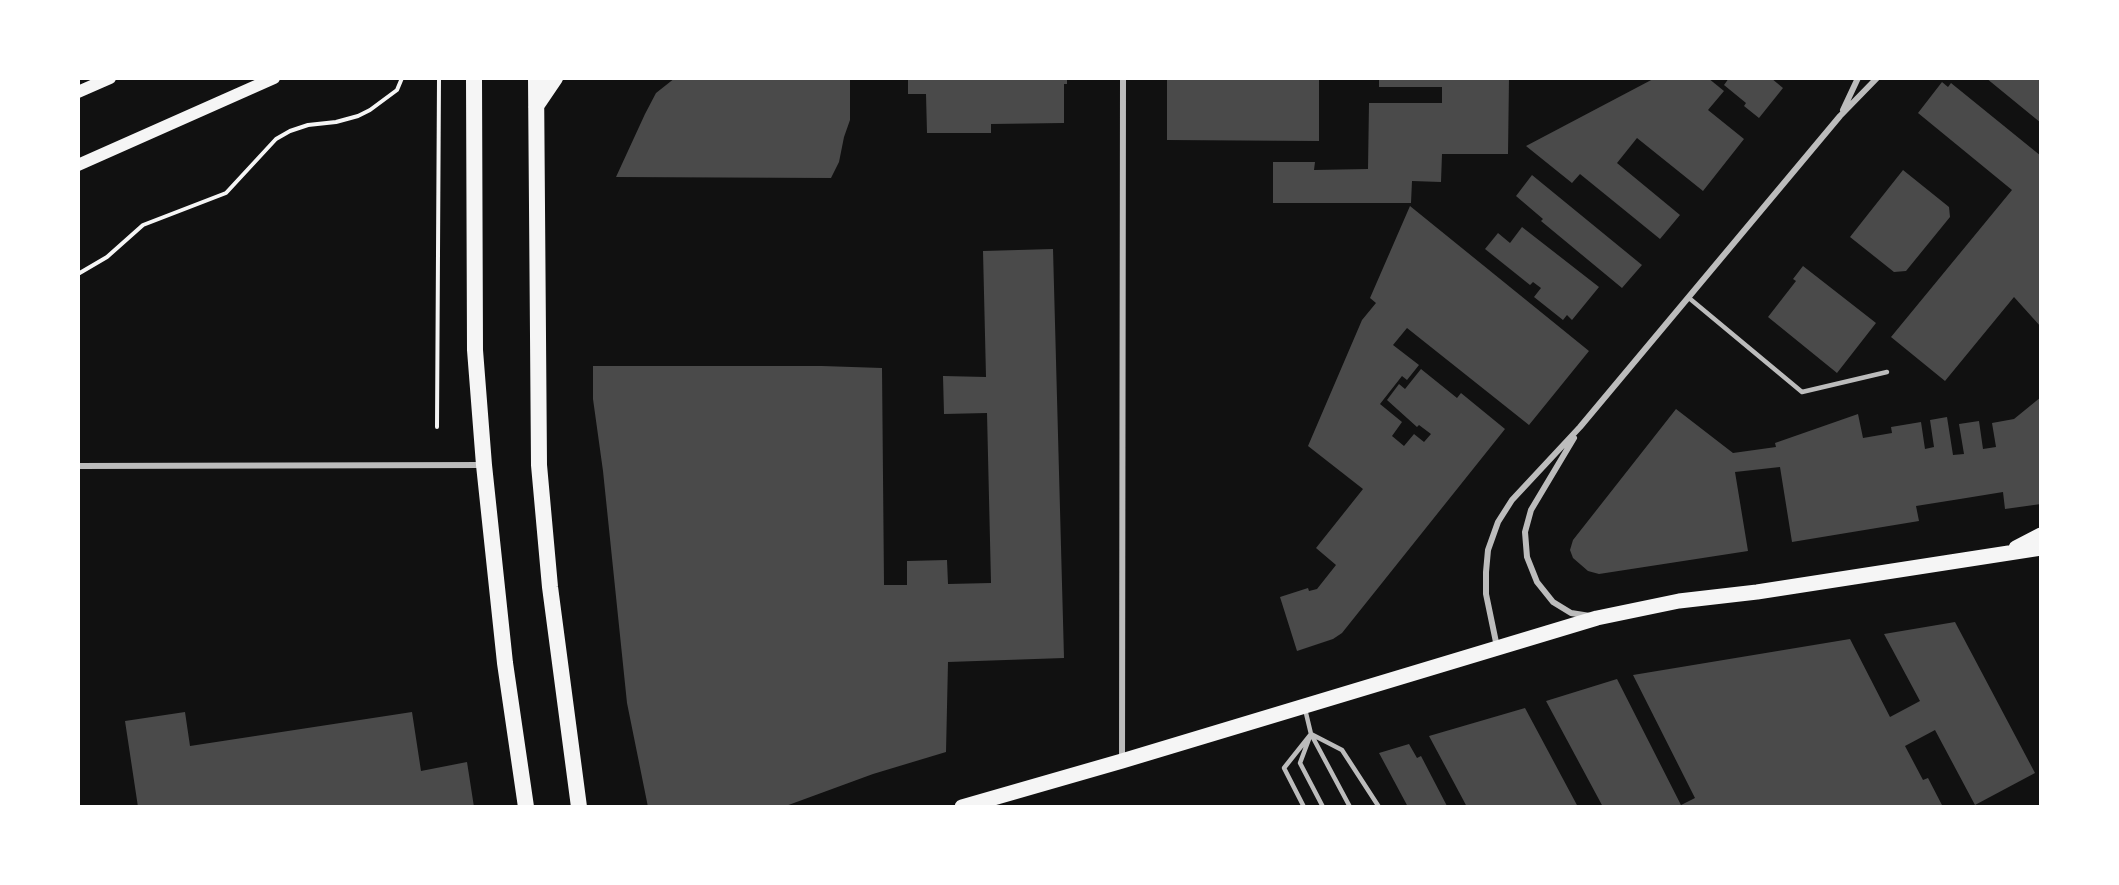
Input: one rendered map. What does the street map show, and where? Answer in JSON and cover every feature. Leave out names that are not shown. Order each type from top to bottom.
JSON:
[{"type":"highway","points":[[474,78],[476,350],[484,465],[505,663],[526,807]]},
{"type":"highway","points":[[536,78],[539,465],[550,587],[579,807]]},
{"type":"highway","points":[[536,105],[555,78]]},
{"type":"main road","points":[[78,92],[110,78]]},
{"type":"main road","points":[[78,165],[274,78]]},
{"type":"main road","points":[[2005,554],[2041,535]]},
{"type":"main road","points":[[962,807],[1598,618],[1679,601],[1757,592],[2041,548]]},
{"type":"street","points":[[1122,761],[1123,78]]},
{"type":"street","points":[[1840,116],[1858,78]]},
{"type":"street","points":[[1497,647],[1489,614],[1486,572],[1488,550],[1498,522],[1512,500],[1580,427],[1840,116],[1877,78]]},
{"type":"street","points":[[1580,427],[1531,510],[1525,532],[1527,557],[1537,582],[1553,602],[1571,613],[1598,618]]},
{"type":"street","points":[[78,466],[484,465]]},
{"type":"lane","points":[[1689,298],[1802,392],[1887,372]]},
{"type":"lane","points":[[1305,706],[1311,734],[1350,807]]},
{"type":"lane","points":[[1301,805],[1284,768],[1311,734]]},
{"type":"lane","points":[[1311,734],[1300,763],[1323,807]]},
{"type":"lane","points":[[1311,734],[1342,750],[1379,807]]},
{"type":"path","points":[[78,274],[107,257],[143,225],[226,193],[276,139],[308,125],[336,122],[358,116],[397,90],[402,78]]},
{"type":"path","points":[[437,427],[439,78]]},
{"type":"building","points":[[675,78],[850,78],[850,120],[839,162],[831,178],[616,177],[656,93]]},
{"type":"building","points":[[908,78],[1067,78],[1067,84],[1064,84],[1064,123],[991,124],[991,133],[927,133],[926,94],[908,94]]},
{"type":"building","points":[[1167,78],[1319,78],[1319,141],[1167,140]]},
{"type":"building","points":[[1379,78],[1509,78],[1508,154],[1442,154],[1441,182],[1412,181],[1411,203],[1273,203],[1273,162],[1315,162],[1314,170],[1368,169],[1369,103],[1442,103],[1442,87],[1379,87]]},
{"type":"building","points":[[1655,78],[1708,78],[1724,91],[1708,110],[1744,139],[1703,191],[1637,138],[1617,163],[1680,215],[1660,239],[1580,174],[1572,183],[1526,146]]},
{"type":"building","points":[[1729,78],[1771,78],[1783,88],[1759,118],[1744,106],[1746,103],[1724,85]]},
{"type":"building","points":[[1986,78],[2041,78],[2041,123]]},
{"type":"building","points":[[1942,82],[1948,87],[1951,83],[2041,156],[2041,327],[2014,297],[1945,381],[1891,337],[2012,190],[1918,113]]},
{"type":"building","points":[[1903,170],[1949,207],[1950,217],[1906,271],[1894,272],[1850,237]]},
{"type":"building","points":[[1532,175],[1642,265],[1622,288],[1541,221],[1543,219],[1516,196]]},
{"type":"building","points":[[1410,206],[1589,351],[1529,425],[1407,328],[1393,345],[1419,365],[1407,380],[1402,376],[1380,404],[1402,422],[1392,436],[1404,446],[1414,434],[1424,442],[1431,434],[1419,425],[1417,427],[1387,400],[1399,384],[1405,389],[1421,369],[1457,398],[1461,393],[1505,429],[1342,633],[1333,639],[1297,651],[1280,597],[1308,588],[1309,591],[1317,589],[1336,565],[1316,548],[1363,489],[1308,446],[1362,320],[1376,303],[1370,298]]},
{"type":"building","points":[[1522,227],[1599,287],[1572,320],[1567,315],[1563,320],[1534,297],[1541,288],[1533,282],[1530,285],[1485,249],[1498,233],[1510,243]]},
{"type":"building","points":[[1053,249],[1064,658],[948,662],[946,752],[873,774],[783,807],[648,807],[627,703],[603,471],[593,399],[593,366],[882,368],[884,585],[907,585],[907,561],[947,560],[948,584],[991,583],[987,413],[944,414],[943,376],[986,377],[983,251]]},
{"type":"building","points":[[1803,266],[1876,323],[1837,373],[1768,317],[1796,281],[1793,279]]},
{"type":"building","points":[[2041,397],[2041,504],[2005,509],[2003,492],[1916,506],[1919,521],[1792,542],[1780,467],[1735,472],[1748,551],[1599,574],[1588,571],[1573,558],[1570,550],[1573,540],[1676,409],[1733,453],[1776,447],[1775,443],[1858,414],[1863,438],[1892,433],[1891,427],[1921,422],[1925,449],[1934,447],[1930,420],[1947,417],[1953,455],[1964,454],[1959,424],[1979,421],[1983,449],[1996,447],[1992,423],[2014,419]]},
{"type":"building","points":[[1955,622],[2035,773],[1975,805],[1935,730],[1905,746],[1923,780],[1928,778],[1943,807],[1603,807],[1546,701],[1617,679],[1681,805],[1695,798],[1633,675],[1850,639],[1890,717],[1920,701],[1884,634]]},
{"type":"building","points":[[1525,708],[1578,807],[1467,807],[1429,736]]},
{"type":"building","points":[[185,712],[190,746],[412,712],[421,771],[467,762],[474,807],[138,807],[125,721]]},
{"type":"building","points":[[1409,744],[1417,758],[1421,756],[1447,806],[1408,807],[1379,753]]}]
